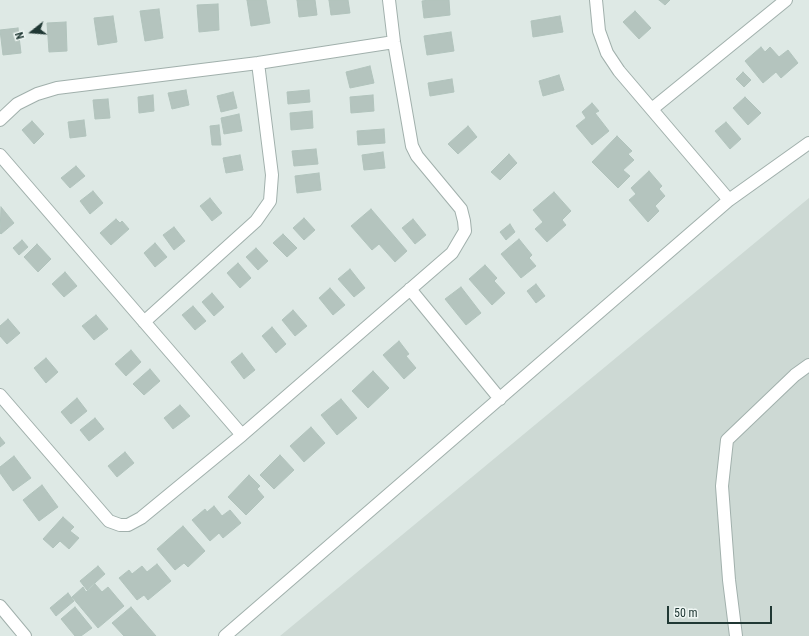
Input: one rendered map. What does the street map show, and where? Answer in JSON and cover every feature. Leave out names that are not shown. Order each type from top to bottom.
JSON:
[{"type":"street","points":[[0,395],[104,516],[109,521],[120,525],[128,525],[142,518],[242,436],[452,253],[465,231],[464,221],[461,209],[417,156],[412,146],[394,42],[389,0]]},
{"type":"street","points":[[596,0],[599,31],[607,53],[619,71],[729,200]]},
{"type":"street","points":[[652,109],[786,0]]},
{"type":"street","points":[[0,120],[17,104],[37,94],[57,88],[258,63],[394,42]]},
{"type":"street","points":[[144,322],[256,221],[270,201],[272,175],[258,63]]},
{"type":"street","points":[[225,636],[729,200],[809,143]]},
{"type":"street","points":[[0,155],[242,436]]},
{"type":"street","points":[[410,289],[500,399]]},
{"type":"street","points":[[736,636],[729,580],[722,486],[727,440],[795,375],[809,365]]},
{"type":"street","points":[[0,606],[25,636]]},
{"type":"shaded area","points":[[809,198],[809,636],[280,636]]},
{"type":"building","points":[[247,0],[266,0],[270,23],[251,26]]},
{"type":"building","points":[[297,0],[315,0],[317,15],[299,17]]},
{"type":"building","points":[[329,0],[348,0],[350,13],[331,15]]},
{"type":"building","points":[[449,0],[450,15],[424,18],[422,1]]},
{"type":"building","points":[[659,0],[670,0],[665,5]]},
{"type":"building","points":[[218,4],[219,30],[199,32],[197,5]]},
{"type":"building","points":[[159,9],[163,38],[145,41],[140,11]]},
{"type":"building","points":[[635,11],[651,28],[639,39],[623,22]]},
{"type":"building","points":[[113,16],[117,42],[98,45],[94,18]]},
{"type":"building","points":[[560,16],[563,32],[533,37],[531,21]]},
{"type":"building","points":[[66,22],[67,51],[49,52],[47,23]]},
{"type":"building","points":[[18,28],[21,53],[3,55],[0,30]]},
{"type":"building","points":[[451,32],[454,51],[427,55],[424,36]]},
{"type":"building","points":[[761,47],[765,52],[770,47],[779,57],[788,50],[798,63],[781,78],[776,72],[763,83],[745,61]]},
{"type":"building","points":[[370,66],[374,83],[350,88],[346,72]]},
{"type":"building","points":[[743,72],[751,80],[744,87],[736,79]]},
{"type":"building","points":[[559,75],[564,90],[543,96],[539,81]]},
{"type":"building","points":[[452,79],[454,92],[430,96],[428,83]]},
{"type":"building","points":[[186,90],[189,105],[172,109],[168,93]]},
{"type":"building","points":[[309,90],[310,102],[288,104],[287,92]]},
{"type":"building","points":[[233,92],[237,108],[221,112],[217,96]]},
{"type":"building","points":[[153,95],[154,111],[139,113],[138,97]]},
{"type":"building","points":[[373,95],[374,111],[351,113],[350,97]]},
{"type":"building","points":[[745,97],[761,113],[748,125],[733,108]]},
{"type":"building","points":[[108,99],[110,118],[95,119],[93,100]]},
{"type":"building","points":[[592,103],[599,111],[595,113],[609,131],[592,145],[576,126],[586,118],[582,112]]},
{"type":"building","points":[[312,111],[313,128],[291,130],[290,113]]},
{"type":"building","points":[[239,114],[242,131],[224,134],[221,118]]},
{"type":"building","points":[[84,120],[86,136],[70,138],[68,122]]},
{"type":"building","points":[[32,121],[44,134],[34,144],[22,130]]},
{"type":"building","points":[[726,122],[741,139],[730,149],[715,131]]},
{"type":"building","points":[[219,125],[221,145],[212,145],[210,126]]},
{"type":"building","points":[[468,126],[477,137],[458,154],[448,144]]},
{"type":"building","points":[[384,129],[385,143],[358,145],[357,131]]},
{"type":"building","points":[[617,136],[632,151],[628,154],[634,160],[623,170],[630,176],[618,188],[592,162]]},
{"type":"building","points":[[316,149],[318,164],[294,166],[292,151]]},
{"type":"building","points":[[383,152],[385,168],[364,170],[362,155]]},
{"type":"building","points":[[509,154],[517,163],[500,180],[491,172]]},
{"type":"building","points":[[240,155],[243,170],[226,173],[223,158]]},
{"type":"building","points":[[76,166],[85,176],[70,188],[61,178]]},
{"type":"building","points":[[649,171],[662,186],[659,189],[665,196],[655,206],[659,211],[648,222],[629,200],[636,194],[631,188]]},
{"type":"building","points":[[319,173],[321,190],[297,193],[295,176]]},
{"type":"building","points":[[93,191],[103,203],[90,214],[80,201]]},
{"type":"building","points":[[554,192],[571,211],[562,220],[566,225],[547,242],[535,229],[543,222],[533,210]]},
{"type":"building","points":[[210,198],[222,213],[212,221],[200,206]]},
{"type":"building","points":[[1,207],[14,223],[1,234],[0,233]]},
{"type":"building","points":[[371,209],[407,251],[395,262],[379,244],[372,250],[351,226]]},
{"type":"building","points":[[304,218],[315,230],[304,240],[293,228]]},
{"type":"building","points":[[116,219],[120,223],[122,221],[129,229],[111,245],[100,233]]},
{"type":"building","points":[[413,219],[426,235],[415,244],[402,228]]},
{"type":"building","points":[[510,224],[515,232],[506,240],[500,232]]},
{"type":"building","points":[[174,227],[185,241],[174,250],[163,235]]},
{"type":"building","points":[[283,234],[297,248],[287,257],[273,243]]},
{"type":"building","points":[[519,239],[532,255],[529,258],[536,266],[521,278],[501,254]]},
{"type":"building","points":[[22,240],[28,247],[19,255],[13,248]]},
{"type":"building","points":[[155,243],[167,257],[155,267],[144,253]]},
{"type":"building","points":[[37,244],[51,259],[38,272],[24,257]]},
{"type":"building","points":[[256,248],[268,261],[258,270],[246,257]]},
{"type":"building","points":[[238,263],[251,278],[240,288],[227,273]]},
{"type":"building","points":[[485,265],[497,278],[494,281],[505,293],[492,305],[469,279]]},
{"type":"building","points":[[350,269],[365,288],[354,297],[338,279]]},
{"type":"building","points":[[65,272],[77,286],[64,297],[52,284]]},
{"type":"building","points":[[536,284],[545,296],[536,303],[527,291]]},
{"type":"building","points":[[461,287],[481,313],[466,325],[445,299]]},
{"type":"building","points":[[330,288],[345,305],[333,315],[319,298]]},
{"type":"building","points":[[212,293],[224,307],[214,316],[202,302]]},
{"type":"building","points":[[193,306],[206,321],[195,330],[182,315]]},
{"type":"building","points":[[293,310],[307,326],[295,336],[282,320]]},
{"type":"building","points":[[96,315],[108,329],[94,340],[82,326]]},
{"type":"building","points":[[8,319],[20,333],[7,344],[0,336],[0,326]]},
{"type":"building","points":[[272,327],[286,344],[276,353],[262,336]]},
{"type":"building","points":[[399,341],[409,354],[406,356],[416,368],[404,379],[383,355]]},
{"type":"building","points":[[131,350],[141,362],[126,376],[115,364]]},
{"type":"building","points":[[242,353],[255,370],[244,379],[231,362]]},
{"type":"building","points":[[46,358],[58,372],[46,383],[34,368]]},
{"type":"building","points":[[150,369],[160,381],[144,395],[133,384]]},
{"type":"building","points":[[373,371],[389,388],[368,408],[352,391]]},
{"type":"building","points":[[77,398],[87,411],[71,424],[61,412]]},
{"type":"building","points":[[341,399],[357,418],[337,435],[321,415]]},
{"type":"building","points":[[180,405],[190,416],[173,429],[164,418]]},
{"type":"building","points":[[95,418],[104,429],[89,441],[80,430]]},
{"type":"building","points":[[311,427],[325,443],[304,462],[290,446]]},
{"type":"building","points":[[0,437],[5,443],[0,447]]},
{"type":"building","points":[[125,452],[134,463],[117,477],[108,466]]},
{"type":"building","points":[[280,455],[294,470],[274,489],[260,475]]},
{"type":"building","points":[[14,456],[31,478],[13,491],[0,473],[0,467]]},
{"type":"building","points":[[249,475],[260,486],[257,489],[264,497],[246,515],[228,497]]},
{"type":"building","points":[[42,485],[58,507],[39,521],[23,500]]},
{"type":"building","points":[[214,506],[222,516],[230,510],[241,523],[223,538],[219,533],[210,541],[192,520],[205,509],[207,512]]},
{"type":"building","points":[[63,517],[74,527],[70,531],[79,538],[69,549],[60,541],[53,548],[43,539]]},
{"type":"building","points":[[183,526],[205,551],[188,567],[184,563],[175,570],[157,549]]},
{"type":"building","points":[[157,564],[171,581],[148,600],[144,595],[137,600],[119,578],[129,570],[132,574],[142,566],[147,572]]},
{"type":"building","points":[[98,566],[105,574],[87,590],[80,581]]},
{"type":"building","points":[[95,584],[102,592],[108,587],[124,606],[98,628],[72,597],[83,587],[86,592]]},
{"type":"building","points":[[68,593],[74,601],[56,616],[50,608]]},
{"type":"building","points":[[75,607],[92,628],[81,636],[75,636],[61,619]]},
{"type":"building","points":[[131,607],[156,636],[124,636],[112,623]]}]
